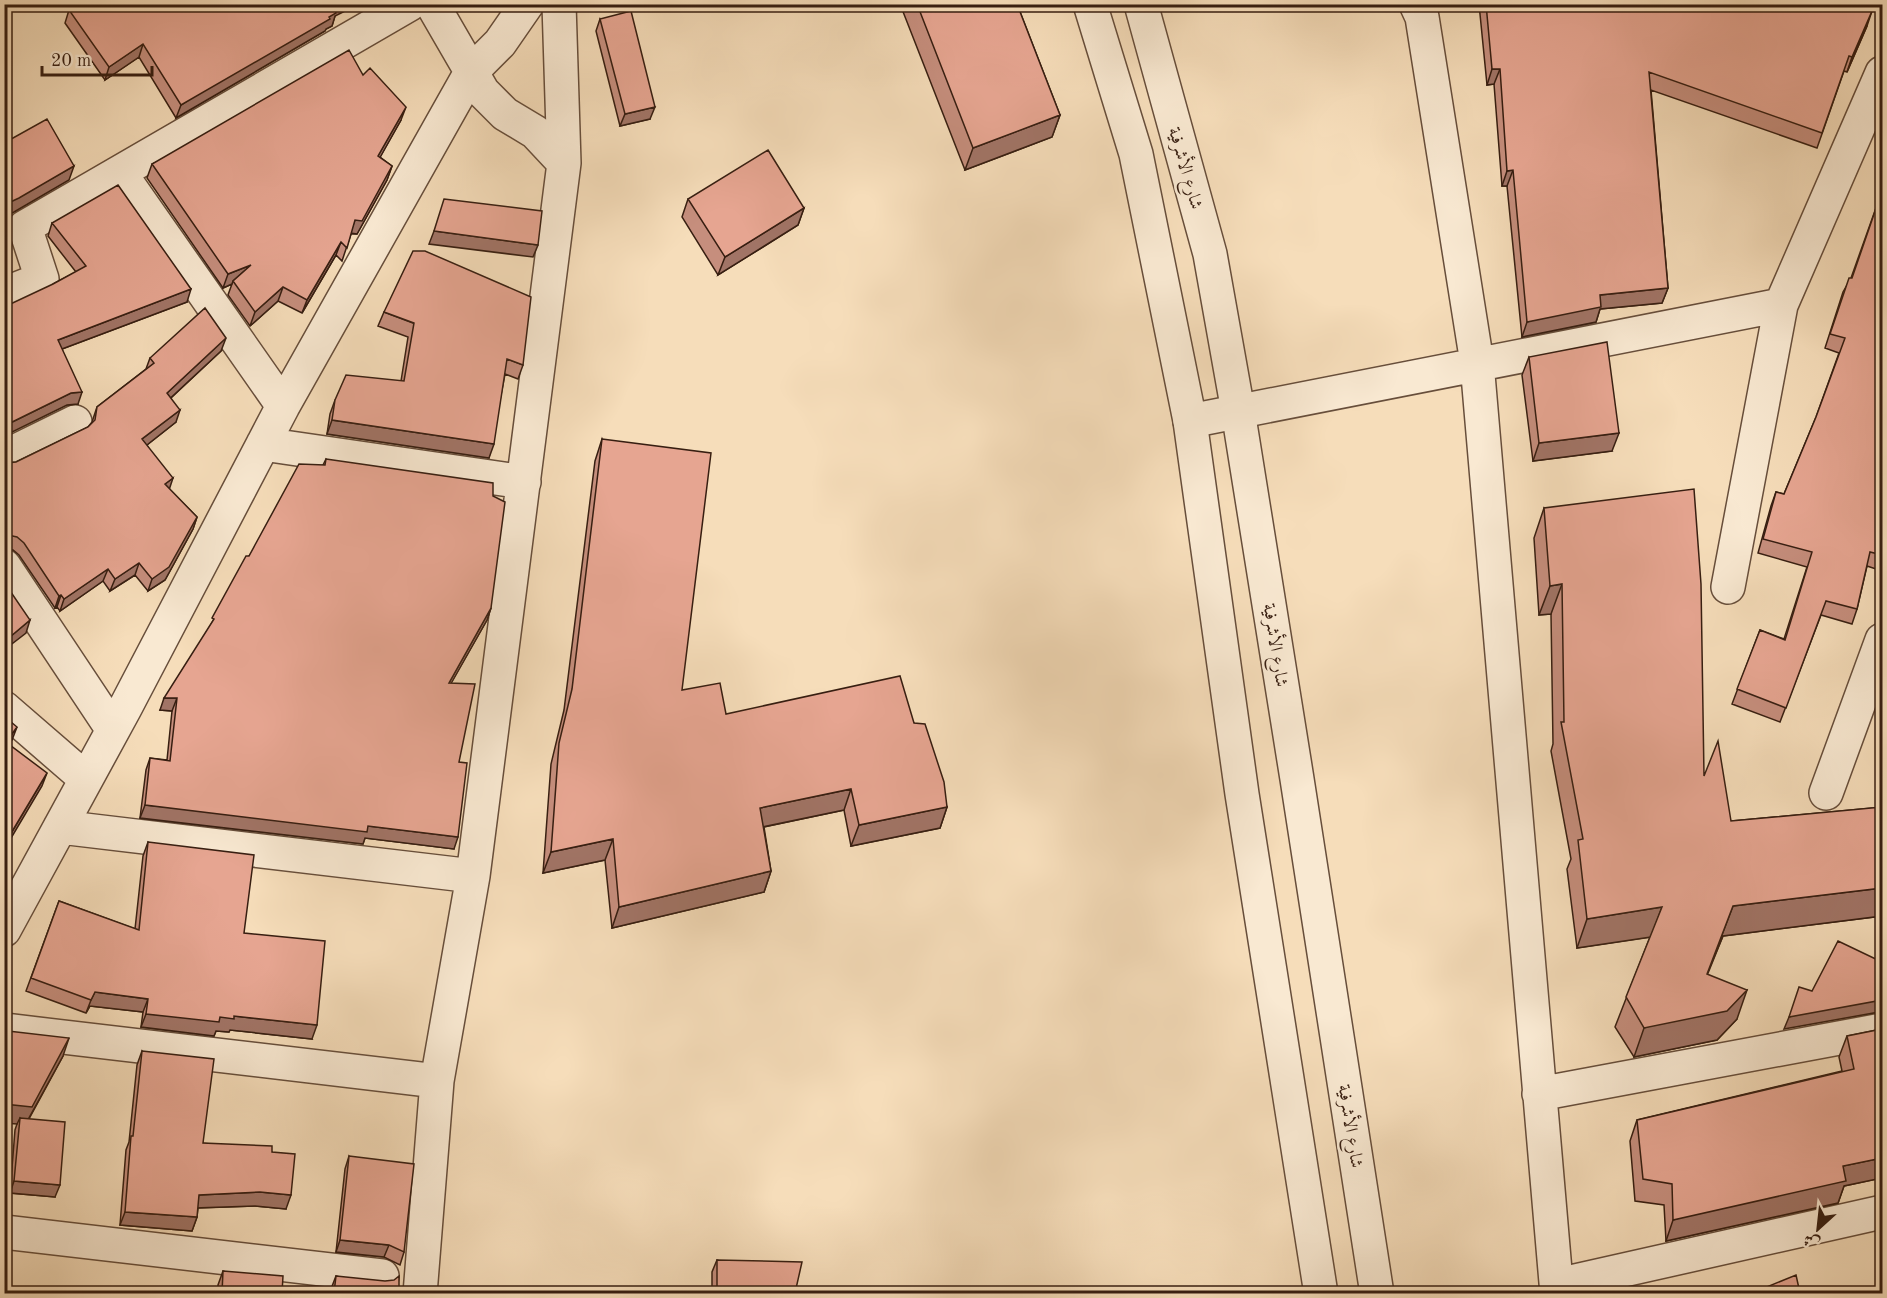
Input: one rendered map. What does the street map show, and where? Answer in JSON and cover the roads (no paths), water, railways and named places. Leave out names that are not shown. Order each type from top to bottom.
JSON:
[{"type":"street","points":[[4,294],[42,279],[25,227],[410,4]]},
{"type":"street","points":[[432,4],[483,92],[494,105],[535,132],[564,163]]},
{"type":"street","points":[[4,930],[113,730],[282,406],[471,72],[500,44],[527,4]]},
{"type":"street","points":[[420,1293],[437,1081],[473,876],[564,163],[559,4]]},
{"type":"street","points":[[1090,4],[1136,154],[1190,421],[1242,794],[1321,1293]]},
{"type":"street","name":"شارع الأشرفية","points":[[1141,4],[1210,254],[1238,411],[1377,1293]]},
{"type":"street","points":[[1416,4],[1422,17],[1477,363],[1557,1289],[1882,1212]]},
{"type":"street","points":[[1728,587],[1781,305],[1882,73]]},
{"type":"street","points":[[120,173],[282,406]]},
{"type":"street","points":[[1190,421],[1781,305]]},
{"type":"street","points":[[4,457],[75,422]]},
{"type":"street","points":[[263,444],[524,482]]},
{"type":"street","points":[[4,566],[113,730]]},
{"type":"street","points":[[1827,793],[1882,640]]},
{"type":"street","points":[[4,708],[86,779]]},
{"type":"street","points":[[60,827],[473,876]]},
{"type":"street","points":[[4,1030],[437,1081]]},
{"type":"street","points":[[1539,1095],[1882,1030]]},
{"type":"street","points":[[4,1232],[382,1276]]}]
